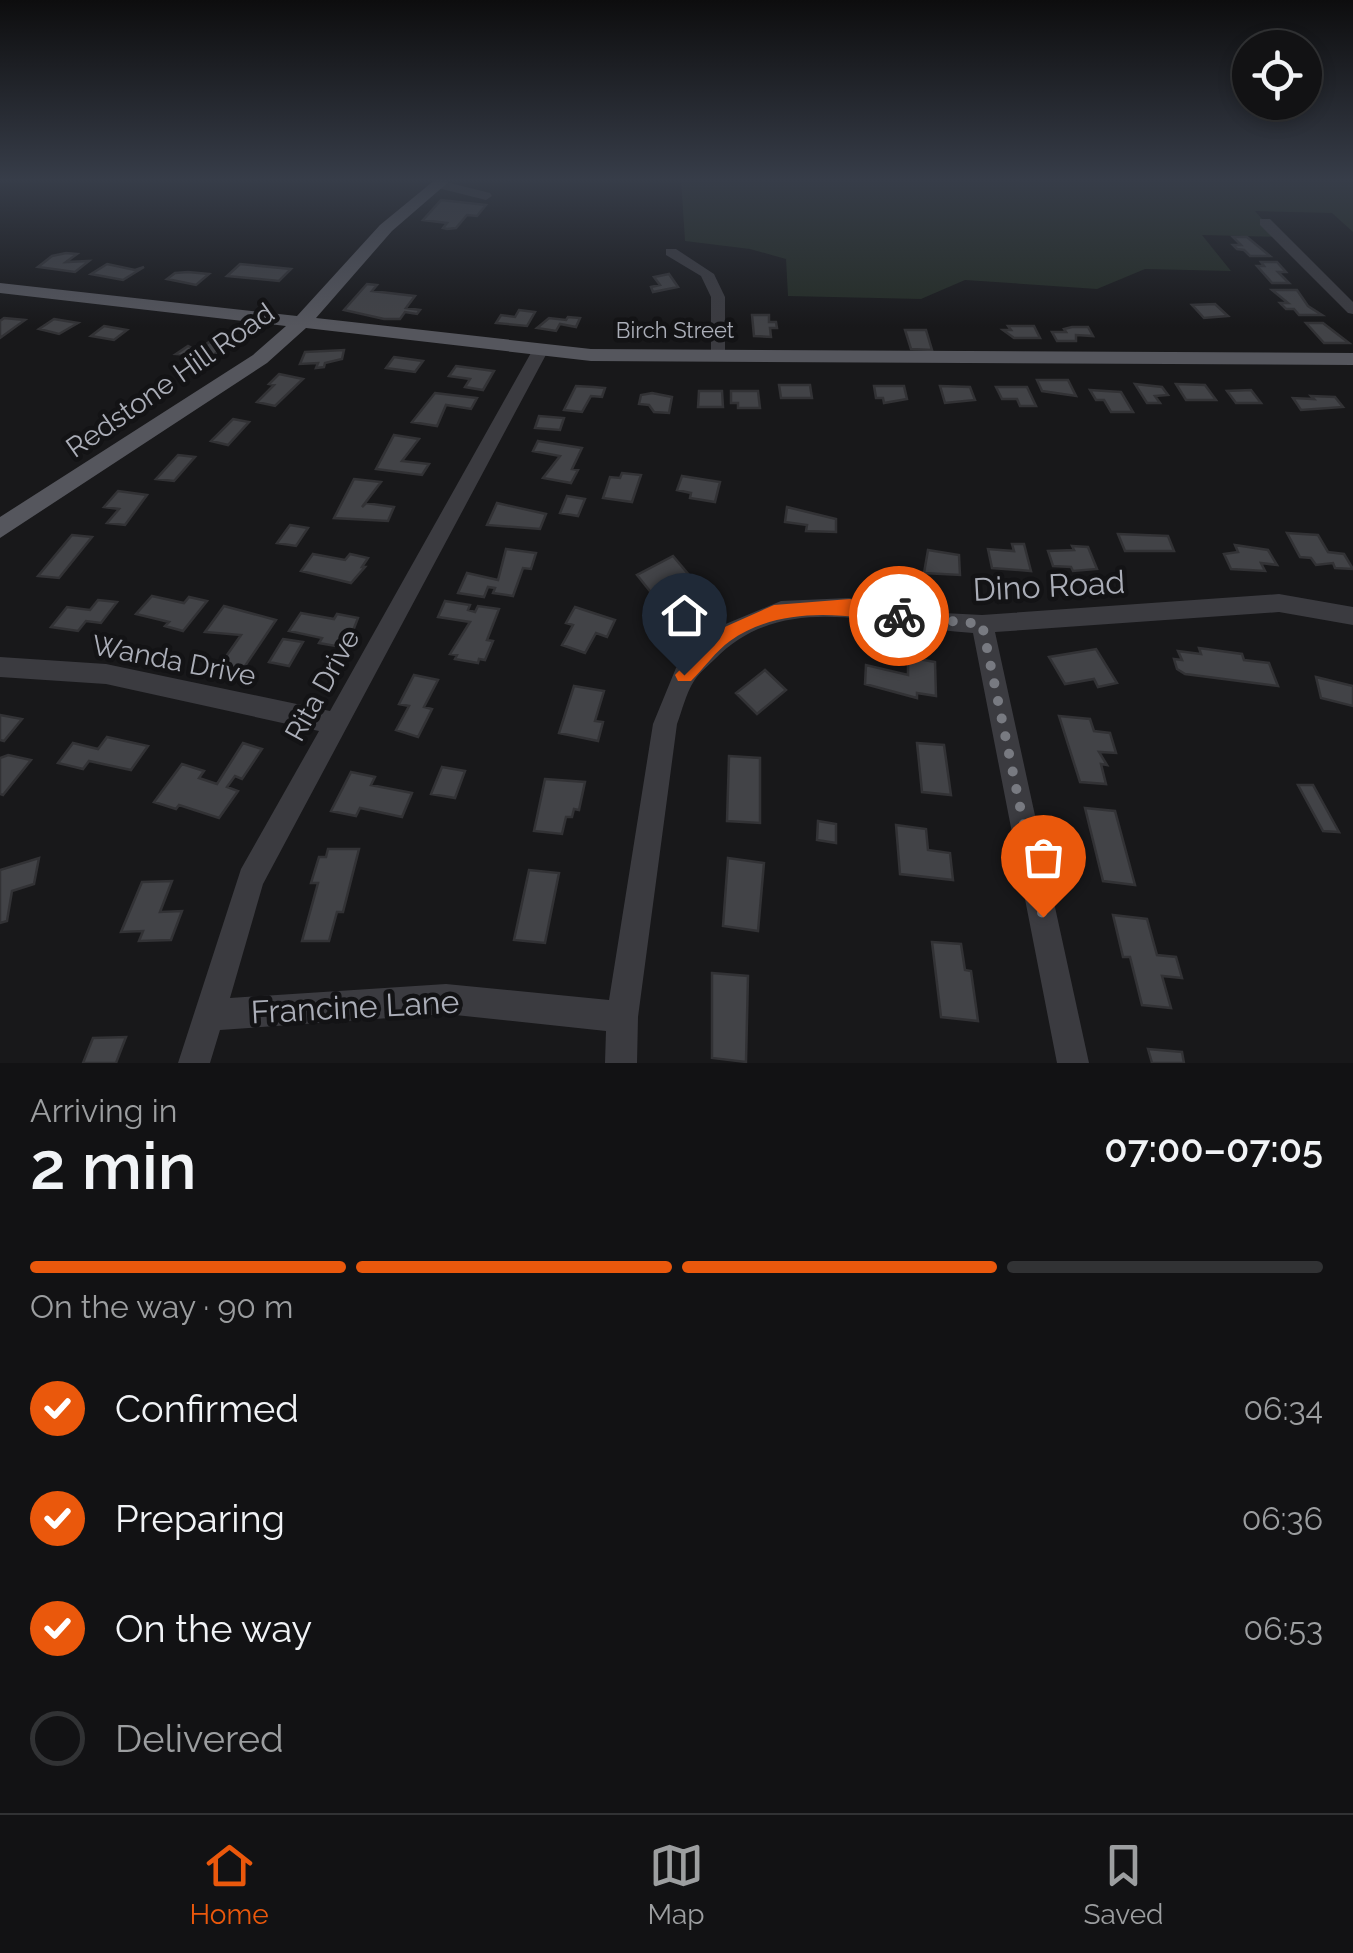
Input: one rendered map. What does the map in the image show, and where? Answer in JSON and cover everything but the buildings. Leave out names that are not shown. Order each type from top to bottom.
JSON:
[{"type":"main road","name":"Redstone Hill Road","points":[[0,529],[260,358],[303,321],[385,229]]},
{"type":"main road","name":"Birch Street","points":[[1,289],[540,351],[1353,359]]},
{"type":"street","points":[[1272,229],[1353,310]]},
{"type":"street","points":[[672,252],[707,274],[718,297],[718,354]]},
{"type":"street","name":"Rita Drive","points":[[194,1063],[250,879],[540,351]]},
{"type":"street","name":"Dino Road","points":[[621,1063],[622,1016],[665,724],[684,675],[724,636],[780,610],[850,606],[924,621],[982,624],[1280,603],[1353,616]]},
{"type":"street","points":[[982,624],[1073,1063]]},
{"type":"street","name":"Wanda Drive","points":[[0,667],[106,674],[336,723]]},
{"type":"street","name":"Francine Lane","points":[[208,1014],[446,998],[622,1016]]},
{"type":"shaded area","points":[[684,229],[1271,229],[1278,237],[1202,235],[1231,271],[1145,269],[1097,289],[965,280],[921,299],[788,296],[786,259],[750,249],[685,241]]},
{"type":"way so far","points":[[899,616],[982,624],[1043,917]]},
{"type":"route","points":[[684,675],[724,636],[780,610],[850,606],[899,616]]}]
